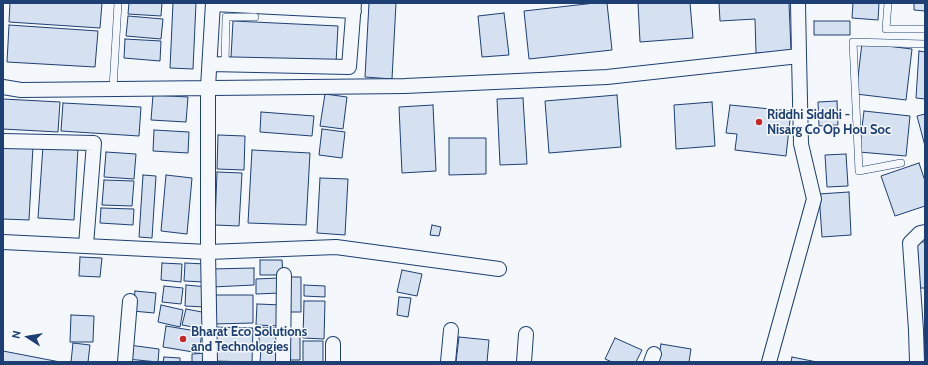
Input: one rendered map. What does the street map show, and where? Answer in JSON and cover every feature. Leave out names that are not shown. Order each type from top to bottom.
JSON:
[{"type":"street","points":[[769,362],[814,199],[801,144],[798,3]]},
{"type":"street","points":[[210,64],[350,67],[354,7],[213,4],[208,87],[210,362]]},
{"type":"street","points":[[3,86],[21,90],[405,86],[607,77],[799,56]]},
{"type":"street","points":[[3,141],[94,143],[86,245]]},
{"type":"street","points":[[917,362],[910,243],[920,233],[925,232]]},
{"type":"street","points":[[3,242],[208,252],[336,247],[499,269]]},
{"type":"street","points":[[283,362],[284,275]]},
{"type":"street","points":[[125,362],[130,301]]},
{"type":"street","points":[[448,362],[451,330]]},
{"type":"street","points":[[524,362],[526,334]]},
{"type":"street","points":[[333,344],[333,362]]},
{"type":"lane","points":[[113,88],[118,3]]},
{"type":"lane","points":[[888,3],[886,29],[925,29]]},
{"type":"lane","points":[[225,64],[226,17],[255,17]]},
{"type":"lane","points":[[901,164],[859,171],[853,42],[925,44]]},
{"type":"building","points":[[10,3],[102,3],[100,28],[9,22]]},
{"type":"building","points":[[129,3],[162,3],[161,16],[128,14]]},
{"type":"building","points":[[173,3],[196,3],[193,69],[170,68]]},
{"type":"building","points":[[369,3],[396,3],[392,79],[365,77]]},
{"type":"building","points":[[607,3],[612,50],[529,59],[524,11]]},
{"type":"building","points":[[638,3],[690,3],[693,38],[640,42]]},
{"type":"building","points":[[719,3],[789,3],[791,51],[756,53],[755,19],[720,21]]},
{"type":"building","points":[[853,3],[879,3],[878,20],[852,18]]},
{"type":"building","points":[[914,3],[925,3],[925,11],[914,10]]},
{"type":"building","points":[[504,13],[509,55],[482,57],[478,16]]},
{"type":"building","points":[[128,16],[163,19],[161,39],[126,36]]},
{"type":"building","points":[[233,21],[338,26],[336,63],[231,58]]},
{"type":"building","points":[[814,21],[850,21],[850,35],[814,35]]},
{"type":"building","points":[[9,25],[98,31],[95,67],[7,62]]},
{"type":"building","points":[[125,39],[161,41],[160,61],[124,58]]},
{"type":"building","points":[[862,43],[912,49],[906,100],[856,94]]},
{"type":"building","points":[[919,51],[925,52],[925,99],[916,98]]},
{"type":"building","points":[[325,94],[347,97],[343,129],[320,126]]},
{"type":"building","points":[[153,95],[188,97],[186,122],[151,120]]},
{"type":"building","points":[[617,95],[621,147],[549,153],[545,101]]},
{"type":"building","points":[[523,98],[527,164],[500,165],[497,99]]},
{"type":"building","points":[[3,99],[60,102],[58,132],[3,129]]},
{"type":"building","points":[[837,101],[838,125],[819,126],[818,102]]},
{"type":"building","points":[[712,102],[715,146],[676,149],[674,105]]},
{"type":"building","points":[[63,103],[141,107],[139,136],[61,131]]},
{"type":"building","points":[[433,105],[436,171],[402,173],[399,107]]},
{"type":"building","name":"Riddhi Siddhi - Nisarg Co Op Hou Soc","points":[[730,105],[791,111],[786,156],[735,150],[737,134],[726,133]]},
{"type":"building","points":[[864,111],[910,116],[906,156],[859,152]]},
{"type":"building","points":[[261,112],[314,116],[312,136],[260,132]]},
{"type":"building","points":[[925,114],[925,146],[917,116]]},
{"type":"building","points":[[322,129],[345,132],[342,158],[319,155]]},
{"type":"building","points":[[154,130],[189,132],[188,153],[153,151]]},
{"type":"building","points":[[218,135],[245,136],[244,170],[217,169]]},
{"type":"building","points":[[449,138],[486,138],[486,174],[449,175]]},
{"type":"building","points":[[3,144],[33,146],[29,220],[3,219]]},
{"type":"building","points":[[43,146],[78,148],[74,220],[38,218]]},
{"type":"building","points":[[252,150],[310,153],[306,225],[248,223]]},
{"type":"building","points":[[106,152],[136,154],[134,179],[104,177]]},
{"type":"building","points":[[846,154],[848,186],[827,187],[825,155]]},
{"type":"building","points":[[919,163],[925,181],[925,206],[895,216],[881,176]]},
{"type":"building","points":[[217,172],[242,173],[239,226],[215,225]]},
{"type":"building","points":[[143,175],[156,176],[152,238],[139,237]]},
{"type":"building","points":[[166,175],[192,178],[187,234],[161,231]]},
{"type":"building","points":[[320,178],[348,179],[345,235],[317,233]]},
{"type":"building","points":[[104,180],[134,181],[132,206],[102,205]]},
{"type":"building","points":[[849,192],[851,235],[822,237],[819,194]]},
{"type":"building","points":[[101,208],[134,209],[133,225],[100,223]]},
{"type":"building","points":[[432,225],[441,227],[439,236],[430,235]]},
{"type":"building","points":[[917,242],[925,242],[925,288],[920,288]]},
{"type":"building","points":[[80,257],[102,258],[100,277],[79,276]]},
{"type":"building","points":[[260,260],[282,260],[283,275],[260,275]]},
{"type":"building","points":[[162,263],[182,264],[181,282],[161,280]]},
{"type":"building","points":[[185,263],[205,264],[204,282],[184,281]]},
{"type":"building","points":[[254,268],[254,285],[212,287],[211,269]]},
{"type":"building","points":[[402,270],[422,274],[417,296],[397,292]]},
{"type":"building","points":[[286,277],[301,277],[301,312],[286,312]]},
{"type":"building","points":[[279,278],[280,293],[256,294],[256,279]]},
{"type":"building","points":[[186,285],[207,287],[205,307],[185,306]]},
{"type":"building","points":[[304,285],[325,286],[325,297],[304,296]]},
{"type":"building","points":[[164,286],[183,288],[181,304],[162,302]]},
{"type":"building","points":[[135,291],[156,293],[154,313],[133,311]]},
{"type":"building","points":[[213,295],[253,295],[253,323],[213,324]]},
{"type":"building","points":[[399,297],[411,298],[408,317],[397,315]]},
{"type":"building","points":[[304,301],[325,301],[324,339],[303,338]]},
{"type":"building","points":[[257,304],[282,305],[281,326],[256,325]]},
{"type":"building","points":[[161,305],[183,310],[180,327],[158,322]]},
{"type":"building","points":[[186,309],[207,313],[204,329],[182,325]]},
{"type":"building","points":[[71,315],[94,316],[93,342],[70,342]]},
{"type":"building","name":"Bharat Eco Solutions and Technologies","points":[[166,326],[202,332],[199,353],[163,347]]},
{"type":"building","points":[[214,327],[253,328],[252,362],[214,361]]},
{"type":"building","points":[[259,327],[281,328],[280,347],[259,346]]},
{"type":"building","points":[[285,329],[300,329],[300,360],[285,360]]},
{"type":"building","points":[[459,337],[489,340],[487,362],[456,362]]},
{"type":"building","points":[[615,338],[642,350],[636,362],[612,362],[605,359]]},
{"type":"building","points":[[303,341],[323,341],[323,362],[303,362]]},
{"type":"building","points":[[73,343],[90,345],[88,362],[71,362]]},
{"type":"building","points":[[661,344],[691,349],[689,362],[658,362]]},
{"type":"building","points":[[129,345],[159,349],[158,362],[127,359]]},
{"type":"building","points":[[261,349],[281,349],[281,362],[260,362]]},
{"type":"building","points":[[3,351],[60,362],[3,362]]},
{"type":"building","points":[[208,353],[208,362],[192,362],[192,354]]},
{"type":"building","points":[[164,357],[180,358],[180,362],[163,362]]},
{"type":"building","points":[[792,357],[817,362],[791,362]]},
{"type":"place","name":"Riddhi Siddhi - Nisarg Co Op Hou Soc","points":[[759,122]]},
{"type":"place","name":"Bharat Eco Solutions and Technologies","points":[[183,339]]}]
